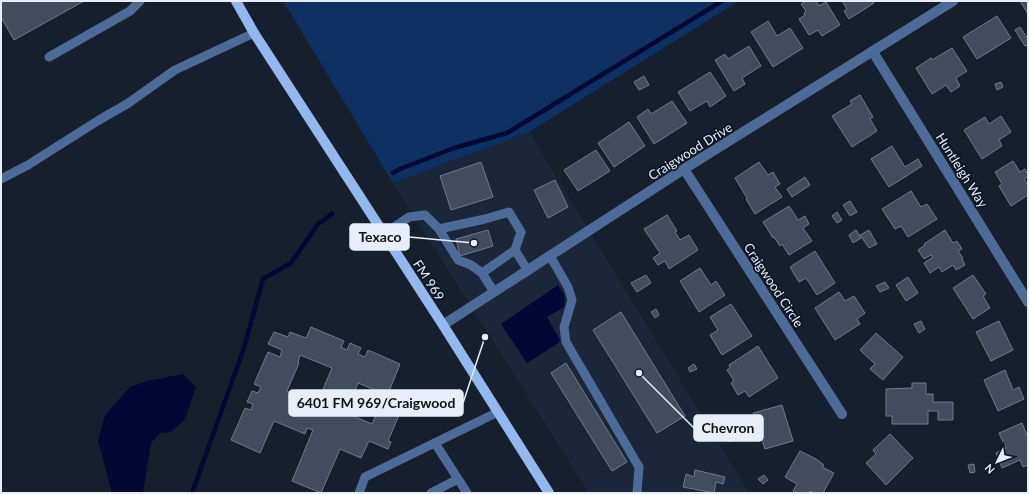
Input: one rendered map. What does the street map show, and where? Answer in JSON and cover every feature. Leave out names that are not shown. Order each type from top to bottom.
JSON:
[{"type":"main road","name":"FM 969","points":[[236,1],[254,33],[443,325],[549,493]]},
{"type":"street","name":"Craigwood Drive","points":[[443,325],[684,169],[953,1]]},
{"type":"street","name":"Huntleigh Way","points":[[873,52],[1028,302]]},
{"type":"street","name":"Craigwood Circle","points":[[684,169],[842,414]]},
{"type":"lane","points":[[48,57],[130,11],[140,1]]},
{"type":"lane","points":[[1,179],[28,165],[98,120],[127,104],[176,70],[254,33]]},
{"type":"lane","points":[[439,229],[509,212],[521,232],[515,250],[482,272]]},
{"type":"lane","points":[[384,234],[409,217],[425,215],[439,229],[458,260],[471,265],[482,272],[494,292]]},
{"type":"lane","points":[[515,250],[528,271]]},
{"type":"lane","points":[[550,256],[568,287],[572,300],[564,327],[566,342],[639,467],[637,493]]},
{"type":"lane","points":[[359,493],[365,477],[498,412]]},
{"type":"lane","points":[[435,443],[467,493]]},
{"type":"lane","points":[[431,493],[458,479]]},
{"type":"shaded area","points":[[283,1],[739,1],[529,132],[393,183]]},
{"type":"shaded area","points":[[529,132],[749,493],[589,493],[393,183]]},
{"type":"shaded area","points":[[558,285],[564,295],[564,307],[547,317],[560,340],[557,344],[527,363],[501,324]]},
{"type":"shaded area","points":[[183,374],[196,387],[185,419],[171,432],[160,433],[151,443],[143,493],[112,493],[98,441],[105,415],[130,387],[147,381]]},
{"type":"building","points":[[1,1],[84,1],[14,40],[1,17]]},
{"type":"building","points":[[806,1],[816,1],[819,6],[826,2],[840,25],[822,36],[818,30],[809,35],[799,19],[805,15],[804,13],[806,11],[801,4]]},
{"type":"building","points":[[842,1],[873,1],[874,3],[849,19],[844,11],[847,9]]},
{"type":"building","points":[[1020,1],[1028,1],[1028,14]]},
{"type":"building","points":[[997,16],[1011,38],[977,59],[963,37]]},
{"type":"building","points":[[768,21],[777,36],[790,28],[803,48],[773,67],[751,32]]},
{"type":"building","points":[[1020,27],[1028,39],[1028,45],[1025,46],[1015,30]]},
{"type":"building","points":[[749,46],[761,66],[742,78],[745,84],[734,91],[715,60],[725,54],[728,59]]},
{"type":"building","points":[[952,48],[967,71],[956,78],[960,86],[951,92],[946,85],[932,94],[916,68],[931,58],[932,60]]},
{"type":"building","points":[[710,72],[726,96],[710,107],[707,101],[690,111],[678,92]]},
{"type":"building","points":[[644,76],[649,85],[639,90],[634,82]]},
{"type":"building","points":[[1001,82],[1003,87],[997,90],[995,84]]},
{"type":"building","points":[[860,95],[873,117],[870,119],[877,131],[852,147],[832,116],[852,104],[850,101]]},
{"type":"building","points":[[672,101],[687,123],[654,144],[637,117],[648,109],[651,114]]},
{"type":"building","points":[[1001,116],[1011,132],[999,140],[1002,146],[982,159],[964,130],[985,117],[989,124]]},
{"type":"building","points":[[629,122],[645,146],[614,167],[598,143]]},
{"type":"building","points":[[892,146],[905,167],[918,159],[922,166],[889,187],[871,159]]},
{"type":"building","points":[[596,150],[610,171],[578,191],[564,170]]},
{"type":"building","points":[[1013,161],[1020,172],[1025,169],[1028,174],[1028,176],[1024,179],[1028,186],[1028,195],[1011,206],[999,186],[1002,184],[995,172]]},
{"type":"building","points":[[481,162],[493,197],[451,210],[440,176]]},
{"type":"building","points":[[759,162],[768,175],[773,172],[780,184],[775,187],[782,197],[755,214],[735,178]]},
{"type":"building","points":[[805,177],[810,185],[792,197],[787,189]]},
{"type":"building","points":[[555,180],[568,207],[548,218],[534,190]]},
{"type":"building","points":[[911,191],[921,207],[927,204],[937,219],[908,237],[901,226],[895,229],[882,209]]},
{"type":"building","points":[[850,201],[857,212],[850,216],[843,205]]},
{"type":"building","points":[[789,206],[798,220],[805,216],[809,224],[803,228],[812,241],[789,255],[782,244],[780,246],[774,237],[773,238],[763,222]]},
{"type":"building","points":[[837,212],[842,220],[837,223],[832,216]]},
{"type":"building","points":[[667,215],[677,231],[675,232],[680,240],[689,235],[698,250],[669,269],[665,261],[658,265],[653,258],[660,253],[644,229]]},
{"type":"building","points":[[488,230],[493,246],[460,256],[456,239]]},
{"type":"building","points":[[856,230],[861,238],[853,243],[849,235]]},
{"type":"building","points":[[869,230],[877,244],[869,248],[860,235]]},
{"type":"building","points":[[945,230],[953,243],[957,241],[962,249],[958,251],[963,258],[962,259],[965,265],[956,270],[953,265],[942,272],[939,267],[930,273],[924,263],[933,257],[931,255],[924,259],[918,250],[925,245],[924,244]]},
{"type":"building","points":[[815,251],[835,283],[817,295],[806,278],[799,282],[790,267]]},
{"type":"building","points":[[700,268],[711,285],[716,281],[725,295],[699,312],[680,281]]},
{"type":"building","points":[[646,275],[651,283],[637,292],[631,283]]},
{"type":"building","points":[[973,275],[986,294],[983,296],[990,308],[973,319],[953,288]]},
{"type":"building","points":[[908,277],[918,293],[906,301],[896,285]]},
{"type":"building","points":[[885,282],[889,288],[880,292],[876,286]]},
{"type":"building","points":[[839,292],[845,301],[854,296],[865,313],[857,319],[860,324],[835,340],[815,308]]},
{"type":"building","points":[[731,304],[752,336],[722,355],[710,335],[718,330],[710,317]]},
{"type":"building","points":[[656,309],[659,315],[655,318],[651,312]]},
{"type":"building","points":[[621,312],[685,416],[657,433],[593,330]]},
{"type":"building","points":[[921,321],[925,329],[919,333],[914,324]]},
{"type":"building","points":[[999,321],[1013,350],[991,361],[976,332]]},
{"type":"building","points":[[311,327],[344,341],[341,347],[347,350],[350,343],[361,348],[358,354],[365,357],[368,350],[400,364],[388,394],[405,401],[388,441],[391,442],[388,449],[369,441],[361,458],[340,449],[321,493],[292,481],[313,430],[307,428],[305,434],[274,421],[260,453],[231,440],[245,408],[251,410],[253,404],[247,402],[252,391],[258,393],[261,387],[254,384],[268,352],[280,357],[282,350],[268,344],[274,332],[288,337],[290,332],[306,338]],"holes":[[[300,355],[332,368],[317,403],[287,391],[299,363]],[[358,383],[385,394],[372,424],[346,413]]]},
{"type":"building","points":[[876,333],[903,357],[883,380],[870,369],[875,364],[860,350]]},
{"type":"building","points":[[758,346],[778,378],[749,397],[745,391],[738,395],[731,383],[734,381],[727,370],[730,368],[729,365]]},
{"type":"building","points":[[566,363],[627,462],[612,471],[551,373]]},
{"type":"building","points":[[694,364],[697,369],[690,372],[688,368]]},
{"type":"building","points":[[1005,370],[1013,390],[1019,387],[1024,399],[998,411],[984,380]]},
{"type":"building","points":[[912,383],[926,383],[926,394],[933,394],[933,402],[953,402],[953,420],[938,420],[938,411],[928,411],[928,424],[892,424],[892,416],[886,416],[886,389],[912,388]]},
{"type":"building","points":[[782,405],[793,441],[765,449],[753,413]]},
{"type":"building","points":[[735,420],[744,434],[730,442],[721,428]]},
{"type":"building","points":[[1022,423],[1028,438],[1028,465],[1023,467],[1020,460],[1002,468],[996,453],[1006,448],[999,433]]},
{"type":"building","points":[[890,434],[913,458],[886,485],[866,463],[876,454],[873,450]]},
{"type":"building","points":[[800,451],[816,459],[824,465],[822,467],[834,473],[823,493],[814,493],[810,491],[809,493],[797,493],[793,491],[797,484],[785,477]]},
{"type":"building","points":[[974,464],[975,472],[970,473],[968,465]]},
{"type":"building","points":[[695,470],[725,477],[723,484],[716,482],[714,493],[683,487],[686,474],[694,477]]},
{"type":"building","points":[[764,475],[768,480],[763,484],[758,479]]},
{"type":"waterway","points":[[393,173],[454,148],[507,133],[722,1]]},
{"type":"waterway","points":[[192,493],[243,351],[263,279],[291,263],[318,224],[332,214]]},
{"type":"place","name":"Texaco","points":[[474,243]]},
{"type":"place","name":"6401 FM 969/Craigwood","points":[[485,337]]},
{"type":"place","name":"Chevron","points":[[639,373]]}]
